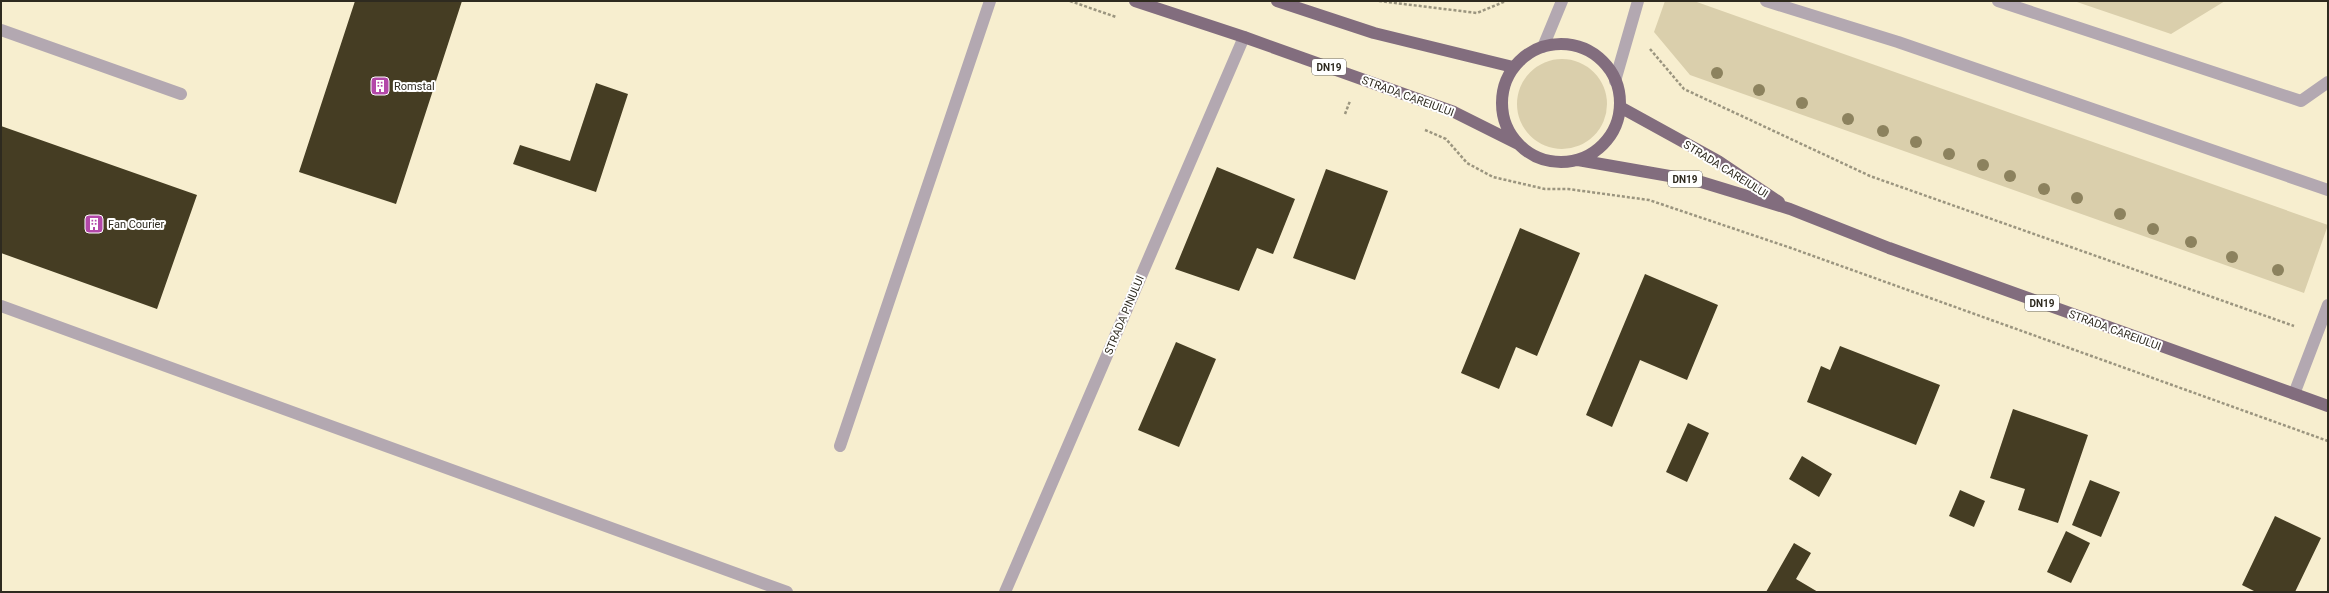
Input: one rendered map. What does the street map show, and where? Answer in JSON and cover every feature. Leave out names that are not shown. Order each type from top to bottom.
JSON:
[{"type":"main road","name":"STRADA CAREIULUI","points":[[1135,1],[1244,37],[1454,112],[1518,144]]},
{"type":"main road","points":[[1277,1],[1374,33],[1513,67]]},
{"type":"main road","name":"DN19","points":[[1560,44],[1577,47],[1588,52],[1606,66],[1615,81],[1619,94],[1620,108],[1616,125],[1607,140],[1594,152],[1578,160],[1562,162],[1546,160],[1531,154],[1518,144],[1507,128],[1502,109],[1503,89],[1513,67],[1525,56],[1543,47],[1560,44]]},
{"type":"main road","name":"STRADA CAREIULUI","points":[[1620,108],[1718,161],[1790,209]]},
{"type":"main road","name":"STRADA CAREIULUI","points":[[1578,160],[1698,181],[1790,209],[1889,248],[2328,406]]},
{"type":"street","points":[[840,446],[990,1]]},
{"type":"street","points":[[1543,47],[1562,1]]},
{"type":"street","points":[[1615,81],[1638,1]]},
{"type":"street","points":[[1766,1],[1898,42],[2328,190]]},
{"type":"street","points":[[1998,1],[2301,101],[2328,82]]},
{"type":"street","points":[[1,30],[182,94]]},
{"type":"street","name":"STRADA PINULUI","points":[[1005,592],[1244,37]]},
{"type":"street","points":[[2294,394],[2318,335],[2328,305]]},
{"type":"street","points":[[1,306],[787,592]]},
{"type":"path","points":[[1070,1],[1121,19]]},
{"type":"path","points":[[1379,1],[1477,13],[1506,1]]},
{"type":"path","points":[[1646,44],[1684,89],[1870,176],[2318,335]]},
{"type":"path","points":[[1343,98],[1357,103]]},
{"type":"path","points":[[1424,130],[1446,138],[1466,163],[1493,178],[1545,189],[1568,189],[1649,200],[1791,248],[2328,441]]},
{"type":"shaded area","points":[[1665,1],[1694,1],[2328,225],[2304,293],[1690,75],[1654,32]]},
{"type":"shaded area","points":[[2074,1],[2225,1],[2171,34]]},
{"type":"shaded area","points":[[1562,59],[1579,62],[1594,72],[1604,87],[1607,104],[1604,121],[1594,136],[1579,146],[1562,149],[1545,146],[1530,136],[1520,121],[1517,104],[1520,87],[1530,72],[1545,62]]},
{"type":"building","name":"Romstal","points":[[355,1],[462,1],[396,204],[299,172]]},
{"type":"building","points":[[596,83],[628,94],[596,192],[513,164],[520,145],[570,161]]},
{"type":"building","name":"Fan Courier","points":[[1,126],[197,195],[157,309],[1,253]]},
{"type":"building","points":[[1217,167],[1295,199],[1273,254],[1257,248],[1239,291],[1175,269]]},
{"type":"building","points":[[1326,169],[1388,191],[1355,280],[1293,258]]},
{"type":"building","points":[[1520,228],[1580,253],[1537,356],[1516,347],[1499,389],[1461,373]]},
{"type":"building","points":[[1645,274],[1718,305],[1687,380],[1640,360],[1612,427],[1586,415]]},
{"type":"building","points":[[1176,342],[1216,359],[1179,447],[1138,430]]},
{"type":"building","points":[[1840,346],[1940,385],[1916,445],[1807,402],[1821,366],[1830,370]]},
{"type":"building","points":[[2013,409],[2088,435],[2058,523],[2018,510],[2025,489],[1990,478]]},
{"type":"building","points":[[1688,423],[1709,433],[1687,482],[1666,472]]},
{"type":"building","points":[[1802,456],[1832,474],[1819,497],[1789,479]]},
{"type":"building","points":[[2090,480],[2120,492],[2101,537],[2072,525]]},
{"type":"building","points":[[1960,490],[1985,501],[1974,527],[1949,516]]},
{"type":"building","points":[[2275,516],[2321,538],[2295,592],[2256,592],[2242,585]]},
{"type":"building","points":[[2066,531],[2090,543],[2071,583],[2047,572]]},
{"type":"building","points":[[1794,543],[1811,553],[1796,579],[1818,592],[1766,592]]},
{"type":"place","name":"Romstal","points":[[380,86]]},
{"type":"place","name":"Fan Courier","points":[[94,224]]}]
